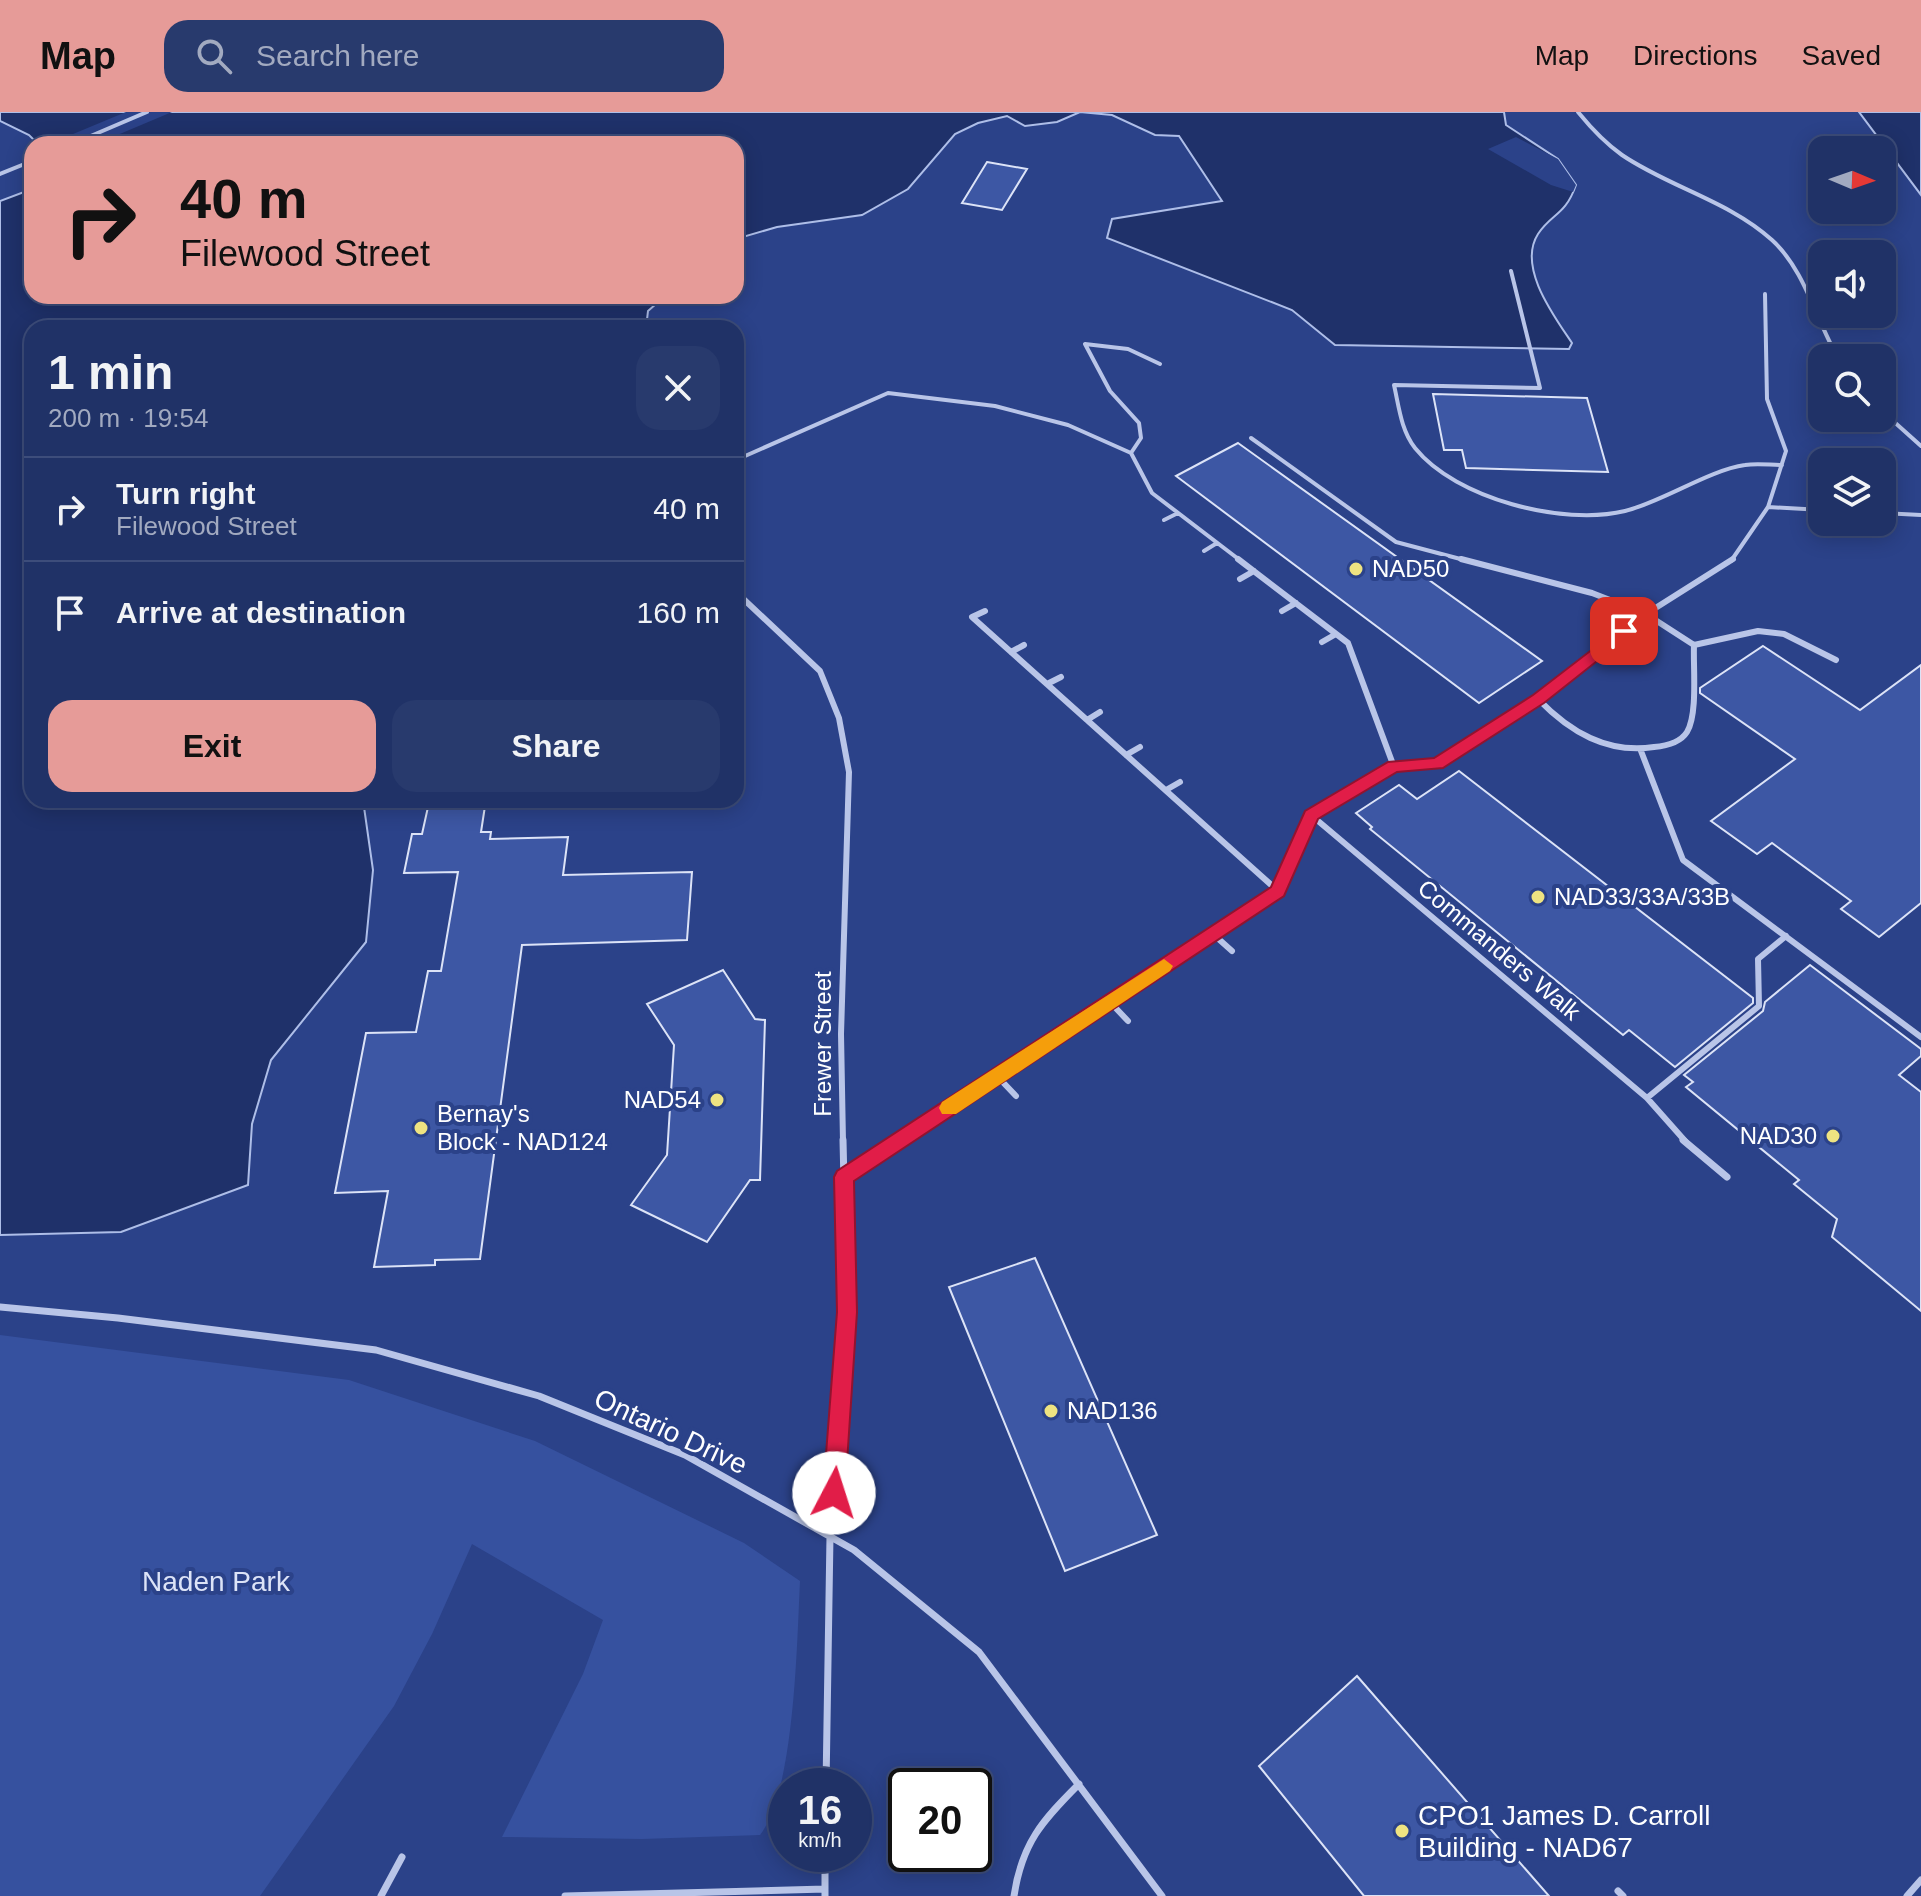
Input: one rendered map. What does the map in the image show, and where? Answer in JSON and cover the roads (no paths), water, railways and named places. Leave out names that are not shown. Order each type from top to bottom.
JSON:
[{"type":"lane","points":[[91,136],[147,112]]},
{"type":"lane","points":[[1578,112],[1592,130],[1629,161],[1751,225],[1774,243],[1795,271],[1831,344]]},
{"type":"lane","points":[[0,174],[24,164]]},
{"type":"lane","points":[[1511,271],[1540,388],[1394,385],[1403,428],[1416,449],[1441,471],[1475,490],[1540,512],[1583,516],[1638,507],[1744,465],[1782,465]]},
{"type":"lane","points":[[844,1177],[1278,891],[1311,815],[1394,767],[1438,764],[1538,699],[1646,614],[1732,560],[1768,507],[1786,451],[1767,399],[1765,294]]},
{"type":"lane","points":[[1131,453],[1141,438],[1139,423],[1110,391],[1085,344],[1128,349],[1160,364]]},
{"type":"lane","points":[[744,456],[888,393],[995,406],[1068,425],[1131,453],[1152,493],[1348,643],[1394,767]]},
{"type":"lane","points":[[1896,424],[1921,446]]},
{"type":"lane","points":[[1251,438],[1396,542],[1592,593],[1646,614],[1694,645],[1758,631],[1784,634],[1836,660]]},
{"type":"lane","points":[[1768,507],[1808,509]]},
{"type":"lane","points":[[1164,520],[1178,513]]},
{"type":"lane","points":[[1896,514],[1921,515]]},
{"type":"lane","points":[[1204,551],[1217,543]]},
{"type":"lane","points":[[1240,579],[1254,571]]},
{"type":"lane","name":"Frewer Street","points":[[744,600],[820,671],[841,731],[849,772],[841,1034],[847,1312],[830,1536],[826,1768]]},
{"type":"lane","points":[[1282,611],[1296,603]]},
{"type":"lane","points":[[985,611],[972,617],[1278,891]]},
{"type":"lane","points":[[1322,642],[1336,634]]},
{"type":"lane","points":[[1011,652],[1024,645]]},
{"type":"lane","points":[[1538,699],[1558,721],[1598,744],[1641,751],[1676,743],[1689,729],[1694,645]]},
{"type":"lane","points":[[1047,684],[1061,677]]},
{"type":"lane","points":[[1355,683],[1364,682]]},
{"type":"lane","points":[[1087,720],[1100,712]]},
{"type":"lane","points":[[1126,755],[1140,747]]},
{"type":"lane","points":[[1641,751],[1683,860],[1921,1037]]},
{"type":"lane","points":[[1166,790],[1180,782]]},
{"type":"lane","name":"Commanders Walk","points":[[1311,815],[1647,1098],[1676,1134],[1727,1177]]},
{"type":"lane","points":[[1213,934],[1232,951]]},
{"type":"lane","points":[[1647,1098],[1759,1006],[1758,959],[1786,936]]},
{"type":"lane","points":[[1110,1002],[1128,1021]]},
{"type":"lane","points":[[997,1076],[1016,1096]]},
{"type":"lane","name":"Ontario Drive","points":[[0,1307],[118,1318],[376,1350],[539,1396],[685,1455],[854,1550],[979,1652],[1162,1896]]},
{"type":"lane","points":[[1014,1896],[1018,1863],[1039,1824],[1079,1784]]},
{"type":"lane","points":[[381,1896],[402,1857]]},
{"type":"lane","points":[[1907,1896],[1921,1880]]},
{"type":"lane","points":[[565,1896],[825,1892]]},
{"type":"place","name":"NAD50","points":[[1356,569]]},
{"type":"place","name":"NAD33/33A/33B","points":[[1538,897]]},
{"type":"place","name":"NAD54","points":[[717,1100]]},
{"type":"place","name":"Bernay's Block - NAD124","points":[[421,1128]]},
{"type":"place","name":"NAD30","points":[[1833,1136]]},
{"type":"place","name":"NAD136","points":[[1051,1411]]},
{"type":"place","name":"CPO1 James D. Carroll Building - NAD67","points":[[1402,1831]]},
{"type":"park label","name":"Naden Park","points":[[216,1581]]}]
